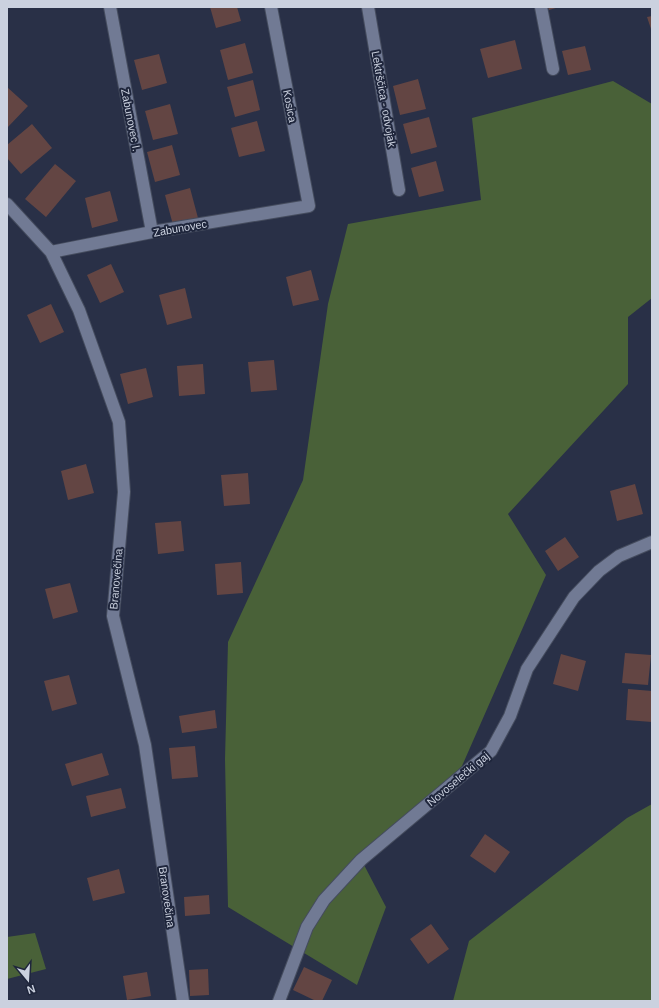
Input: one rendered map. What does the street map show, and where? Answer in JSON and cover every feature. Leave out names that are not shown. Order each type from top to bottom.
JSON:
[{"type":"street","name":"Zabunovec I.","points":[[110,7],[152,232]]},
{"type":"street","name":"Kosica","points":[[272,7],[309,206]]},
{"type":"street","name":"Lektrščica - odvojak","points":[[368,7],[400,190]]},
{"type":"street","points":[[541,7],[553,69]]},
{"type":"street","name":"Branovečina","points":[[7,204],[51,252],[79,310],[119,422],[124,492],[113,616],[146,745],[183,1001]]},
{"type":"street","name":"Zabunovec","points":[[51,252],[152,232],[309,206]]},
{"type":"street","name":"Novoselečki gaj","points":[[279,1001],[308,927],[324,900],[361,860],[491,751],[510,716],[527,669],[574,597],[599,571],[620,556],[652,542]]},
{"type":"green space","points":[[613,81],[652,104],[652,298],[628,317],[628,384],[508,514],[546,575],[462,766],[363,863],[386,907],[357,985],[228,907],[225,759],[228,642],[303,480],[328,304],[348,224],[481,200],[472,118]]},
{"type":"green space","points":[[652,804],[652,1001],[453,1001],[469,941],[627,818]]},
{"type":"green space","points":[[35,933],[46,969],[7,979],[7,937]]},
{"type":"building","points":[[210,7],[237,7],[241,21],[216,28]]},
{"type":"building","points":[[548,7],[559,7],[549,10]]},
{"type":"building","points":[[652,16],[652,32],[647,17]]},
{"type":"building","points":[[515,40],[522,69],[488,78],[480,49]]},
{"type":"building","points":[[245,43],[253,73],[228,80],[220,50]]},
{"type":"building","points":[[585,46],[591,70],[568,75],[562,51]]},
{"type":"building","points":[[159,54],[167,83],[142,90],[134,60]]},
{"type":"building","points":[[418,79],[426,109],[400,115],[393,86]]},
{"type":"building","points":[[253,80],[260,110],[235,117],[227,87]]},
{"type":"building","points":[[7,87],[28,106],[7,128]]},
{"type":"building","points":[[170,104],[178,134],[153,140],[145,111]]},
{"type":"building","points":[[429,117],[437,147],[411,154],[403,124]]},
{"type":"building","points":[[257,121],[265,151],[239,157],[231,128]]},
{"type":"building","points":[[32,124],[52,148],[21,174],[7,158],[7,145]]},
{"type":"building","points":[[172,145],[180,175],[155,182],[147,152]]},
{"type":"building","points":[[436,161],[444,191],[419,197],[411,168]]},
{"type":"building","points":[[55,164],[76,181],[46,217],[25,199]]},
{"type":"building","points":[[190,188],[198,218],[173,225],[165,195]]},
{"type":"building","points":[[110,191],[118,221],[92,228],[85,198]]},
{"type":"building","points":[[111,264],[124,292],[100,303],[87,275]]},
{"type":"building","points":[[311,270],[319,300],[293,306],[286,277]]},
{"type":"building","points":[[185,288],[192,318],[167,325],[159,295]]},
{"type":"building","points":[[51,304],[64,332],[40,343],[27,315]]},
{"type":"building","points":[[274,360],[277,390],[251,392],[248,362]]},
{"type":"building","points":[[203,364],[205,394],[179,396],[177,366]]},
{"type":"building","points":[[146,368],[153,397],[128,404],[120,374]]},
{"type":"building","points":[[86,464],[94,493],[68,500],[61,471]]},
{"type":"building","points":[[248,473],[250,504],[224,506],[221,475]]},
{"type":"building","points":[[635,484],[643,514],[617,521],[610,491]]},
{"type":"building","points":[[181,521],[184,551],[158,554],[155,523]]},
{"type":"building","points":[[565,537],[579,557],[558,571],[545,551]]},
{"type":"building","points":[[241,562],[243,593],[217,595],[215,564]]},
{"type":"building","points":[[70,583],[78,612],[53,619],[45,589]]},
{"type":"building","points":[[625,653],[651,655],[648,685],[622,683]]},
{"type":"building","points":[[561,654],[586,661],[578,691],[553,684]]},
{"type":"building","points":[[69,675],[77,704],[52,711],[44,681]]},
{"type":"building","points":[[628,689],[652,691],[652,722],[626,720]]},
{"type":"building","points":[[215,710],[217,728],[182,733],[179,716]]},
{"type":"building","points":[[195,746],[198,777],[172,779],[169,748]]},
{"type":"building","points":[[102,753],[109,775],[72,786],[65,764]]},
{"type":"building","points":[[121,788],[126,808],[91,817],[86,796]]},
{"type":"building","points":[[485,834],[510,852],[495,873],[470,856]]},
{"type":"building","points":[[119,869],[125,893],[93,901],[87,878]]},
{"type":"building","points":[[209,895],[210,914],[185,916],[184,897]]},
{"type":"building","points":[[431,924],[449,949],[428,964],[410,939]]},
{"type":"building","points":[[304,967],[332,980],[322,1001],[316,1001],[293,990]]},
{"type":"building","points":[[208,969],[209,995],[190,996],[189,970]]},
{"type":"building","points":[[147,972],[151,996],[127,1000],[123,976]]}]
